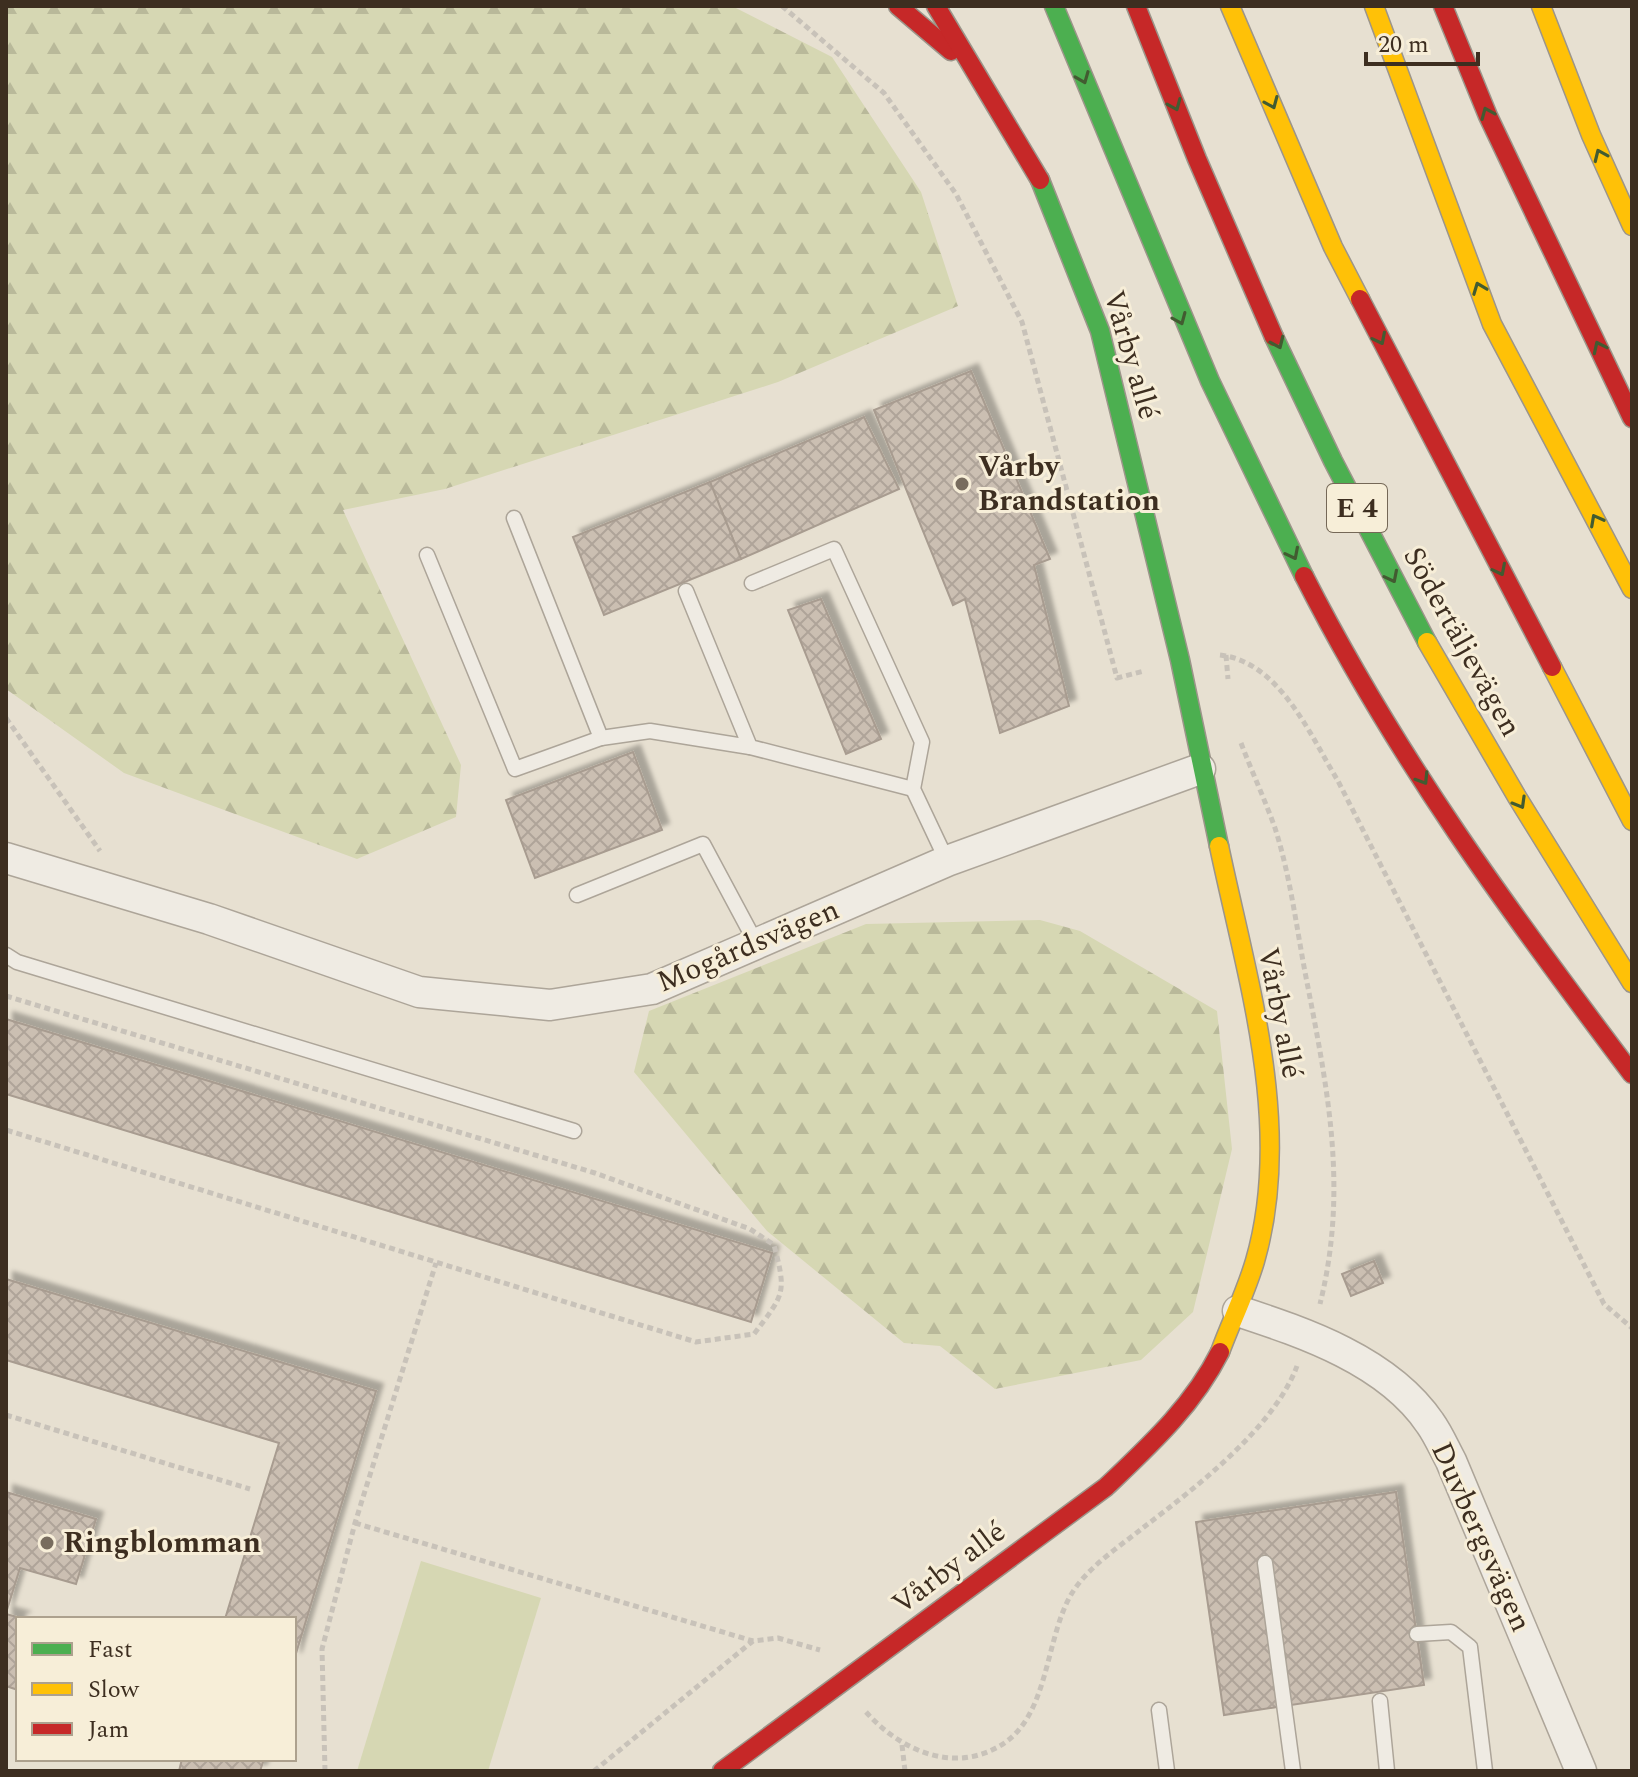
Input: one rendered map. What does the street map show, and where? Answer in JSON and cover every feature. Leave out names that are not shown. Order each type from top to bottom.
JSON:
[{"type":"main road","name":"Vårby allé","points":[[898,6],[970,68]]},
{"type":"main road","name":"Vårby allé","points":[[722,1771],[1106,1487],[1153,1443],[1191,1400],[1219,1355],[1255,1261],[1264,1214],[1271,1123],[1253,1007],[1200,769],[1180,660],[1100,331],[1036,170],[970,68],[936,6]]},
{"type":"main road","points":[[1054,6],[1181,322],[1249,469],[1317,602],[1499,898],[1632,1074]]},
{"type":"main road","name":"Södertäljevägen","points":[[1136,6],[1233,240],[1323,440],[1416,622],[1542,841],[1632,983]]},
{"type":"main road","points":[[1230,6],[1333,247],[1632,821]]},
{"type":"main road","points":[[1374,6],[1492,324],[1632,589]]},
{"type":"main road","points":[[1443,6],[1488,116],[1632,418]]},
{"type":"main road","points":[[1541,6],[1632,226]]},
{"type":"street","name":"Mogårdsvägen","points":[[6,858],[134,899],[209,919],[419,992],[550,1005],[652,989],[947,861],[1200,769]]},
{"type":"street","name":"Duvbergsvägen","points":[[1238,1311],[1309,1336],[1386,1379],[1429,1422],[1451,1461],[1581,1771]]},
{"type":"lane","points":[[514,518],[601,738]]},
{"type":"lane","points":[[752,583],[834,549],[922,742],[913,789],[947,861]]},
{"type":"lane","points":[[427,555],[515,769],[601,738],[650,731],[750,747],[913,789]]},
{"type":"lane","points":[[686,591],[750,747]]},
{"type":"lane","points":[[577,895],[703,844],[756,943]]},
{"type":"lane","points":[[6,955],[17,962],[574,1131]]},
{"type":"lane","points":[[1265,1563],[1293,1771]]},
{"type":"lane","points":[[1417,1634],[1451,1632],[1470,1647],[1485,1771]]},
{"type":"lane","points":[[1380,1701],[1387,1771]]},
{"type":"lane","points":[[1159,1710],[1167,1771]]},
{"type":"path","points":[[782,6],[884,93],[956,194],[1022,322],[1117,678],[1180,660]]},
{"type":"path","points":[[1228,690],[1226,655],[1262,670],[1307,729],[1338,781],[1593,1284],[1604,1304],[1632,1328]]},
{"type":"path","points":[[6,718],[134,899]]},
{"type":"path","points":[[866,1711],[902,1745],[949,1758],[975,1756],[997,1748],[1015,1735],[1042,1686],[1055,1633],[1072,1593],[1113,1551],[1217,1471],[1287,1385],[1309,1336],[1328,1270],[1334,1213],[1336,1161],[1331,1103],[1282,854],[1237,728]]},
{"type":"path","points":[[6,996],[595,1173],[750,1229],[774,1245],[783,1278],[781,1297],[754,1334],[696,1342],[6,1130]]},
{"type":"path","points":[[325,1771],[322,1649],[355,1523],[436,1263]]},
{"type":"path","points":[[6,1415],[250,1489]]},
{"type":"path","points":[[355,1523],[753,1641],[778,1638],[822,1651]]},
{"type":"path","points":[[594,1771],[753,1641]]},
{"type":"path","points":[[902,1745],[905,1771]]},
{"type":"green space","points":[[6,6],[732,6],[832,57],[921,192],[958,306],[778,382],[445,489],[343,510],[461,765],[456,817],[357,859],[124,773],[6,689]]},
{"type":"green space","points":[[1040,920],[1080,931],[1217,1011],[1232,1149],[1193,1312],[1141,1360],[995,1389],[940,1346],[904,1343],[767,1231],[634,1072],[649,1011],[866,924]]},
{"type":"green space","points":[[421,1561],[541,1598],[488,1771],[357,1771]]},
{"type":"building","name":"Vårby Brandstation","points":[[971,371],[1050,559],[1034,565],[1069,706],[1000,733],[965,599],[953,605],[874,410]]},
{"type":"building","points":[[864,417],[899,489],[741,559],[710,482]]},
{"type":"building","points":[[710,482],[741,559],[604,615],[573,537]]},
{"type":"building","points":[[821,599],[881,739],[846,754],[788,610]]},
{"type":"building","points":[[633,752],[662,830],[535,878],[506,800]]},
{"type":"building","points":[[6,1019],[772,1253],[751,1322],[6,1094]]},
{"type":"building","points":[[1374,1261],[1383,1283],[1351,1296],[1342,1274]]},
{"type":"building","points":[[6,1279],[376,1391],[296,1653],[296,1617],[226,1617],[279,1443],[6,1360]]},
{"type":"building","name":"Ringblomman","points":[[6,1492],[96,1519],[76,1584],[20,1568],[6,1613]]},
{"type":"building","points":[[1396,1492],[1424,1685],[1224,1715],[1196,1522]]},
{"type":"building","name":"Ringblomman","points":[[6,1614],[17,1617],[16,1689],[6,1686]]},
{"type":"building","points":[[182,1761],[263,1761],[260,1771],[179,1771]]},
{"type":"traffic: fast","points":[[1054,6],[1210,381],[1304,576]]},
{"type":"traffic: fast","points":[[1040,180],[1100,331],[1180,660],[1219,846]]},
{"type":"traffic: fast","points":[[1274,337],[1333,461],[1427,642]]},
{"type":"traffic: slow","points":[[1230,6],[1333,247],[1360,299]]},
{"type":"traffic: slow","points":[[1374,6],[1492,324],[1632,589]]},
{"type":"traffic: slow","points":[[1541,6],[1591,135],[1632,226]]},
{"type":"traffic: slow","points":[[1427,642],[1517,797],[1632,983]]},
{"type":"traffic: slow","points":[[1552,667],[1632,821]]},
{"type":"traffic: slow","points":[[1219,846],[1262,1053],[1270,1158],[1266,1210],[1255,1261],[1220,1352]]},
{"type":"traffic: jam","points":[[898,6],[951,51]]},
{"type":"traffic: jam","points":[[936,6],[1040,180]]},
{"type":"traffic: jam","points":[[1136,6],[1197,159],[1274,337]]},
{"type":"traffic: jam","points":[[1443,6],[1488,116],[1632,418]]},
{"type":"traffic: jam","points":[[1360,299],[1552,667]]},
{"type":"traffic: jam","points":[[1304,576],[1377,708],[1416,771],[1499,893],[1632,1074]]},
{"type":"traffic: jam","points":[[722,1771],[1106,1487],[1183,1408],[1220,1352]]},
{"type":"place","name":"Vårby Brandstation","points":[[962,484]]},
{"type":"place","name":"Ringblomman","points":[[47,1543]]}]
